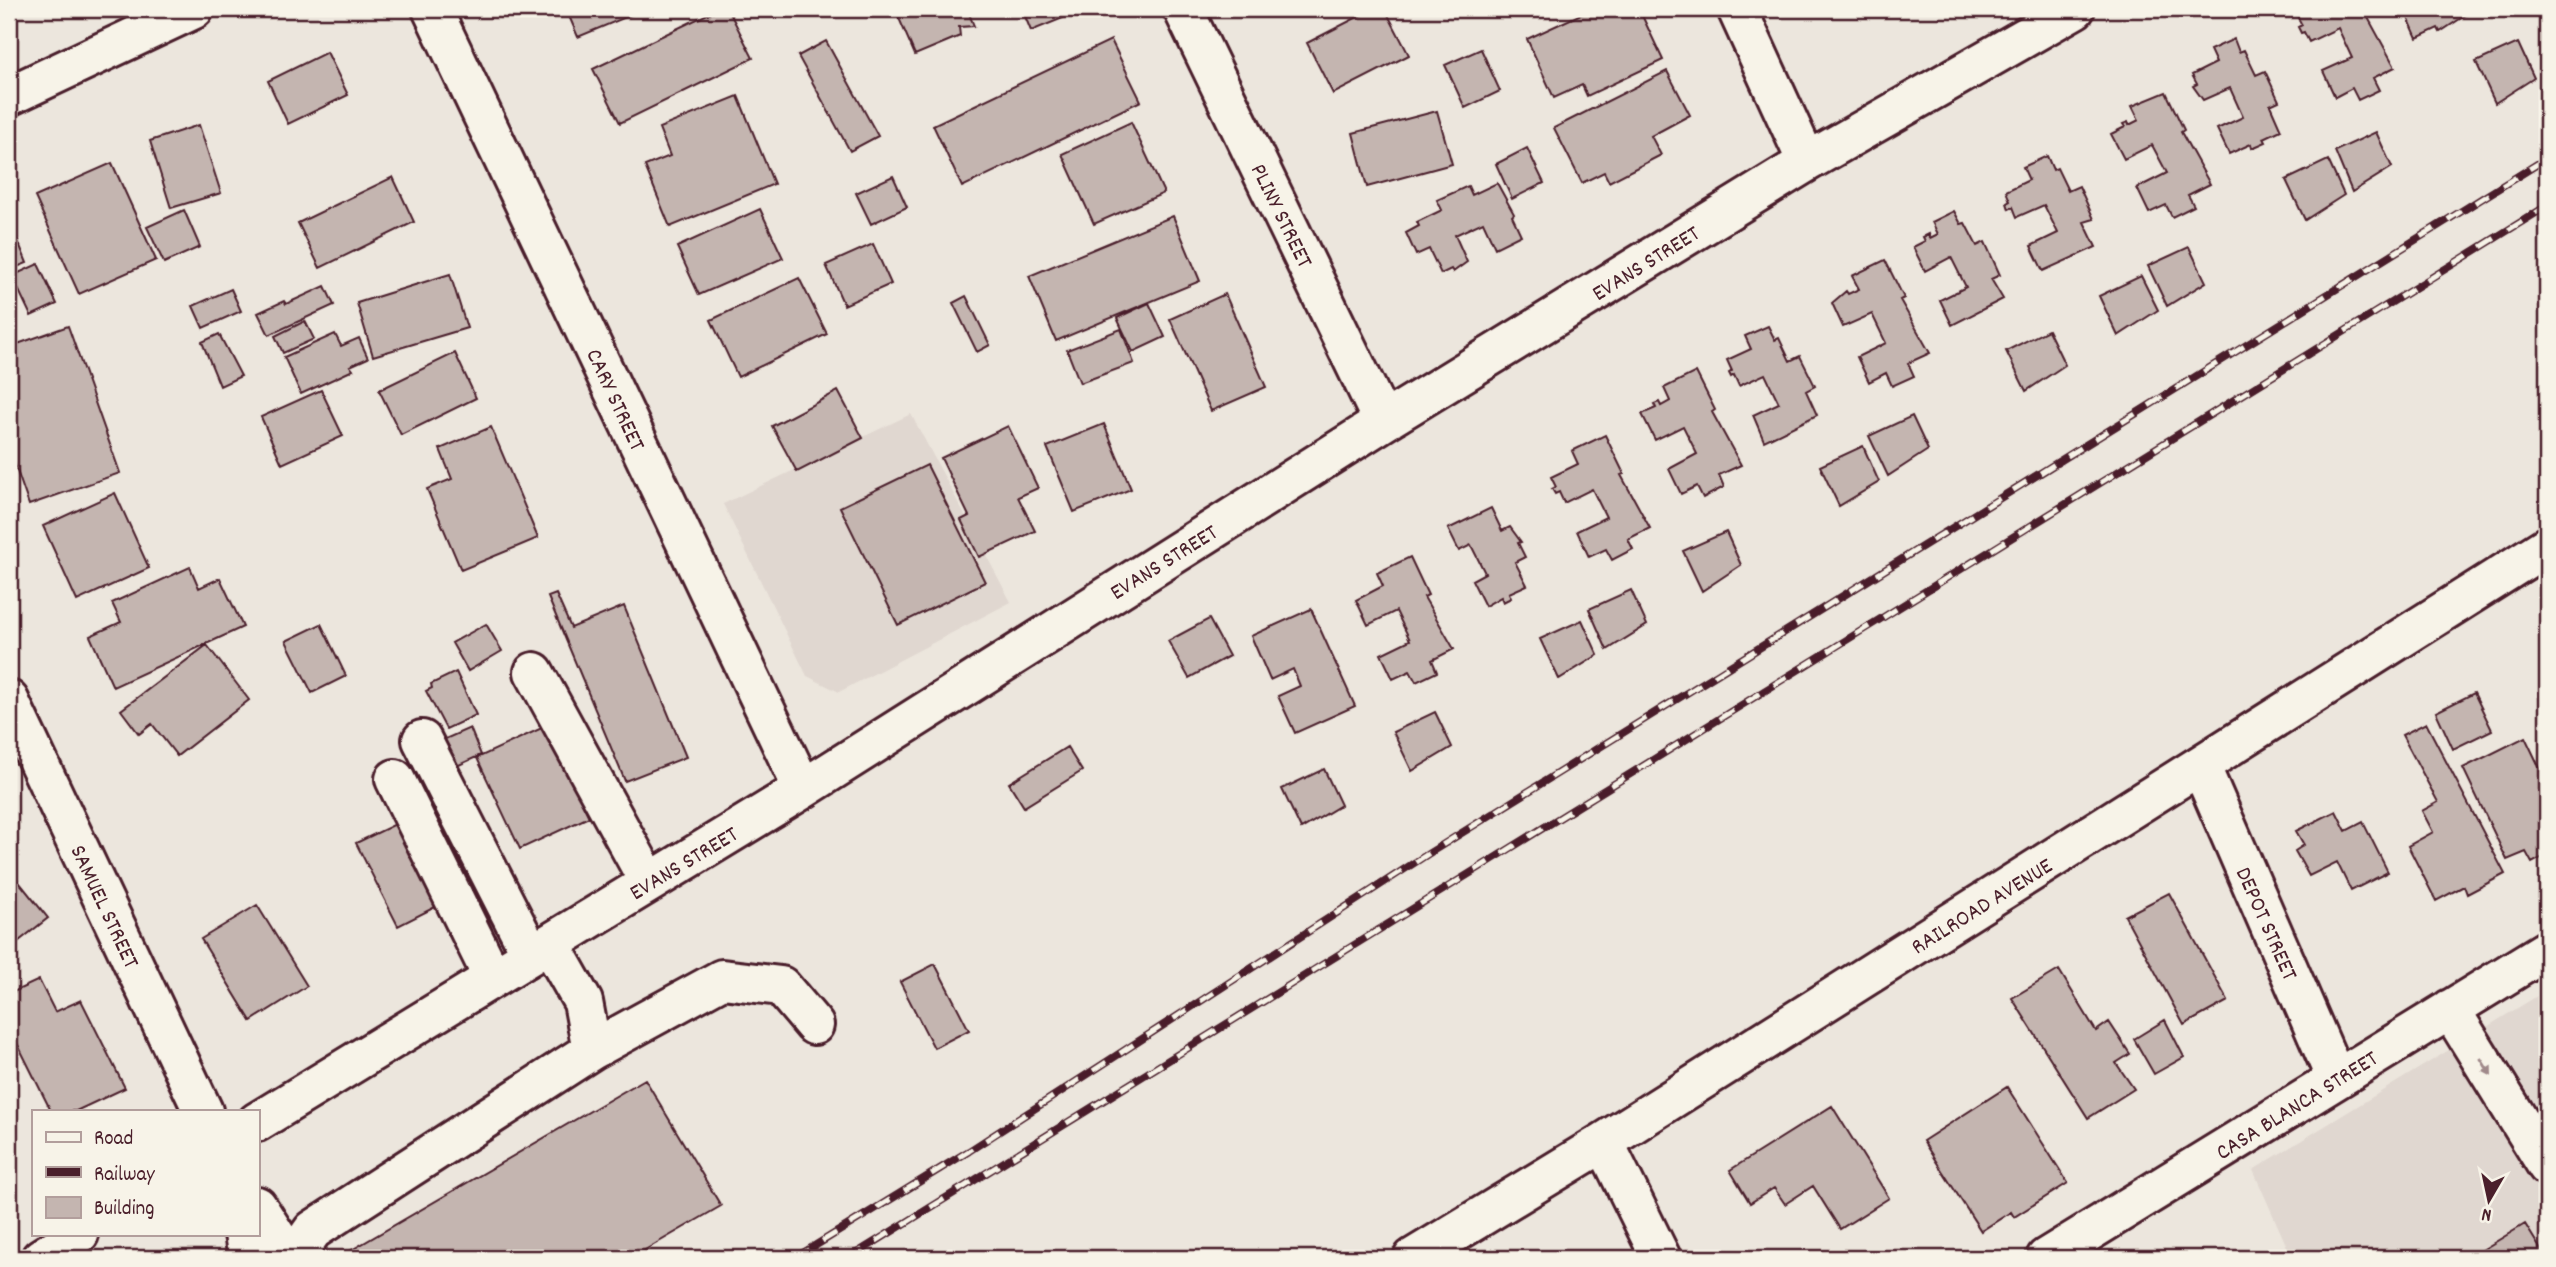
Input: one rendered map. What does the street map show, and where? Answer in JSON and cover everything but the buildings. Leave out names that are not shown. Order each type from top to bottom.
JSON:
[{"type":"street","points":[[9,96],[194,9]]},
{"type":"street","name":"CARY STREET","points":[[432,9],[803,789]]},
{"type":"street","name":"PLINY STREET","points":[[1183,9],[1383,422]]},
{"type":"street","points":[[1737,9],[1807,162]]},
{"type":"street","name":"EVANS STREET","points":[[259,1121],[803,789],[1383,422],[1807,162],[2075,9]]},
{"type":"street","name":"RAILROAD AVENUE","points":[[1413,1258],[1604,1142],[2547,546]]},
{"type":"street","points":[[534,672],[649,882]]},
{"type":"street","name":"SAMUEL STREET","points":[[9,700],[203,1110]]},
{"type":"street","points":[[422,740],[541,949],[583,1002],[592,1050]]},
{"type":"street","name":"DEPOT STREET","points":[[2200,767],[2336,1079]]},
{"type":"street","points":[[395,779],[493,978]]},
{"type":"street","name":"CASA BLANCA STREET","points":[[2046,1258],[2547,950]]},
{"type":"street","points":[[259,1209],[291,1258],[313,1230],[592,1050],[722,979],[781,986],[814,1025]]},
{"type":"street","points":[[2450,1009],[2547,1166]]},
{"type":"street","points":[[1604,1142],[1661,1258]]},
{"type":"street","points":[[41,1258],[76,1236]]},
{"type":"street","points":[[244,1236],[248,1258]]},
{"type":"shaded area","points":[[911,414],[1011,602],[839,692],[807,676],[723,504]]},
{"type":"shaded area","points":[[2547,990],[2547,1258],[2292,1258],[2253,1170]]},
{"type":"railway","points":[[795,1258],[969,1151],[1431,852],[2547,158]]},
{"type":"railway","points":[[849,1258],[2547,206]]}]
